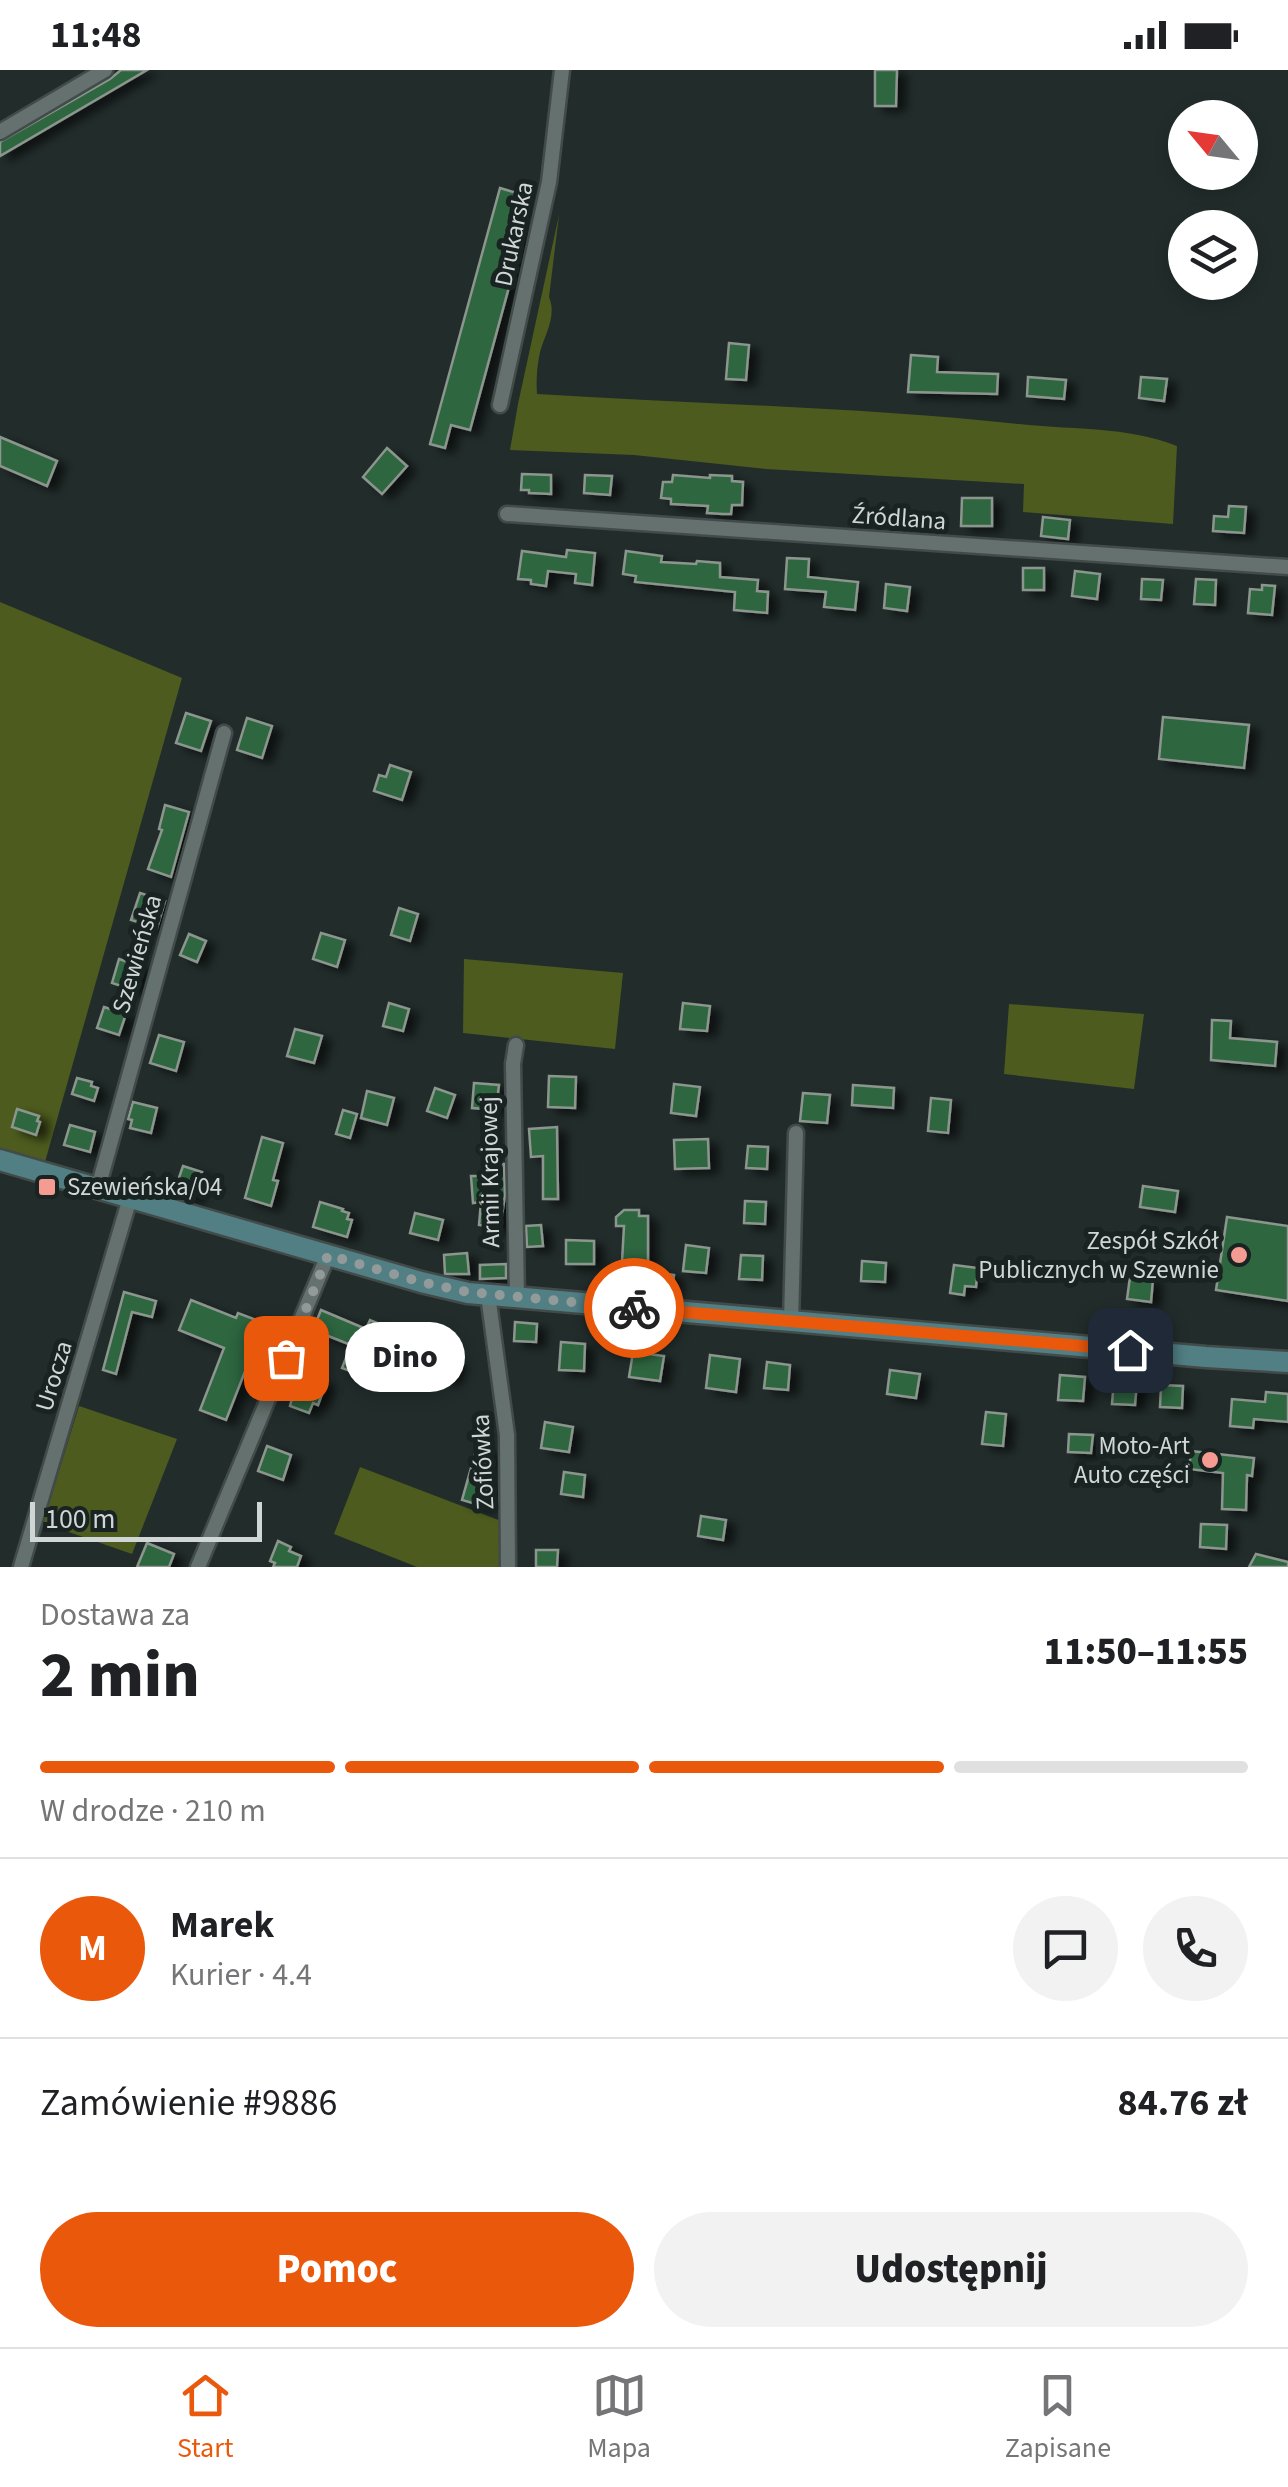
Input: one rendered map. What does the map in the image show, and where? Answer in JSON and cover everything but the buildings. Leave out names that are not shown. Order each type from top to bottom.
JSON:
[{"type":"street","points":[[0,132],[105,70]]},
{"type":"street","name":"Drukarska","points":[[500,406],[548,182],[562,70]]},
{"type":"street","name":"Źródlana","points":[[507,514],[1288,568]]},
{"type":"street","name":"Szewieńska","points":[[98,1188],[224,733]]},
{"type":"street","name":"Armii Krajowej","points":[[516,1045],[516,1298]]},
{"type":"street","points":[[792,1322],[796,1134]]},
{"type":"street","points":[[0,1160],[436,1286],[488,1296],[1288,1362]]},
{"type":"street","name":"Urocza","points":[[21,1567],[130,1198]]},
{"type":"street","points":[[203,1565],[328,1255]]},
{"type":"street","name":"Zofiówka","points":[[488,1296],[507,1434],[508,1567]]},
{"type":"green space","points":[[559,215],[549,297],[551,318],[539,357],[537,394],[899,414],[1138,435],[1177,446],[1173,524],[1023,512],[1024,484],[766,469],[634,455],[510,450]]},
{"type":"green space","points":[[0,602],[182,678],[45,1162],[0,1148]]},
{"type":"green space","points":[[464,959],[623,973],[615,1049],[463,1033]]},
{"type":"green space","points":[[1009,1004],[1144,1014],[1134,1089],[1004,1074]]},
{"type":"green space","points":[[79,1406],[177,1439],[132,1554],[43,1523]]},
{"type":"green space","points":[[360,1467],[501,1521],[501,1567],[417,1567],[334,1534]]},
{"type":"way so far","points":[[286,1358],[328,1255],[468,1292],[634,1308]]},
{"type":"place","name":"Szewieńska/04","points":[[47,1187]]},
{"type":"place","name":"Zespół Szkół Publicznych w Szewnie","points":[[1239,1255]]},
{"type":"place","name":"Dino","points":[[286,1358]]},
{"type":"place","name":"Moto-Art Auto części","points":[[1210,1460]]},
{"type":"route","points":[[634,1308],[1130,1350]]}]
